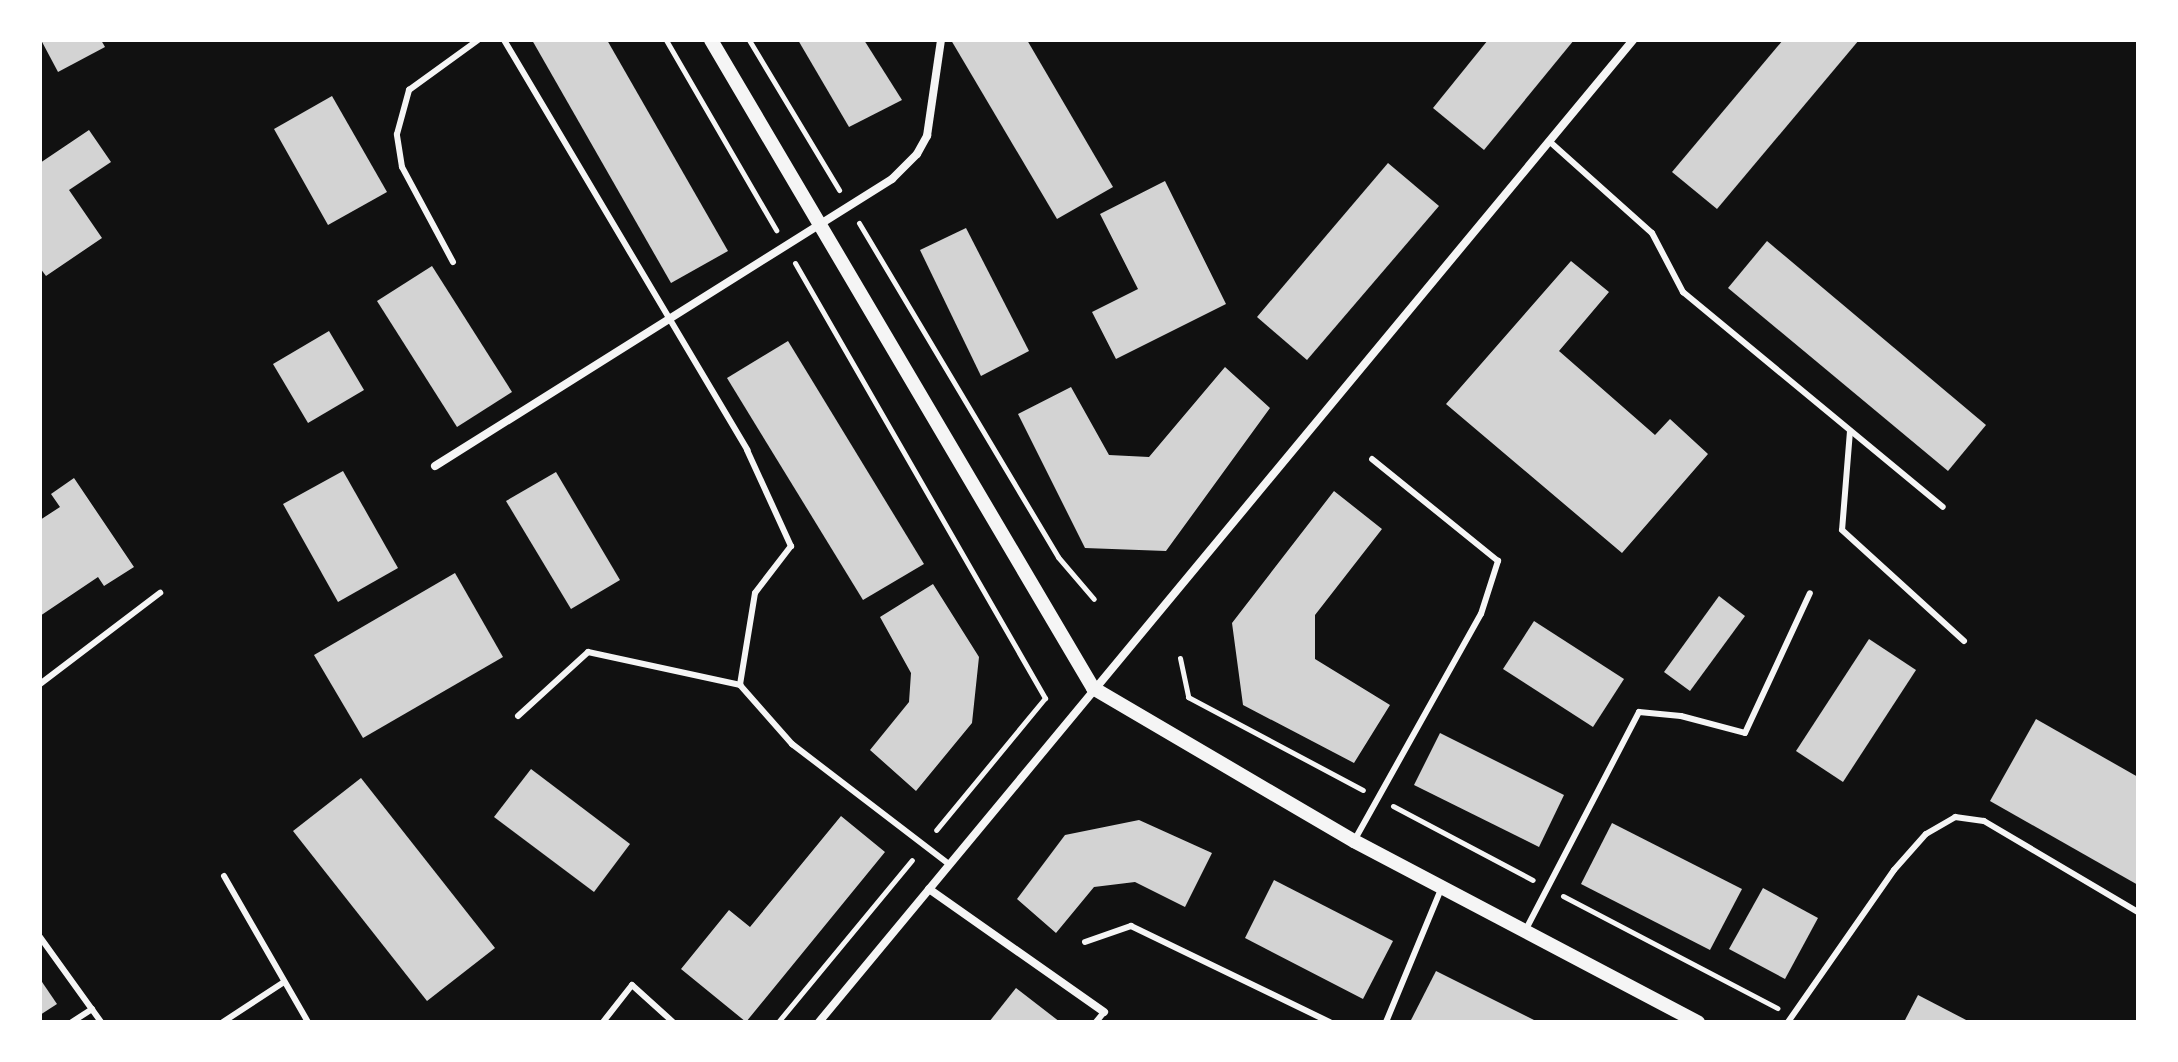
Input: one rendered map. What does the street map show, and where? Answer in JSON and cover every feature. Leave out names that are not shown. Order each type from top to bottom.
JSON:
[{"type":"street","points":[[711,40],[1093,688],[1354,841],[1523,934],[1698,1022]]},
{"type":"street","points":[[435,466],[892,179],[917,154],[933,116],[941,40]]},
{"type":"street","points":[[819,1022],[1633,40]]},
{"type":"street","points":[[929,889],[1104,1012]]},
{"type":"lane","points":[[453,262],[402,167],[397,134],[409,90],[478,40]]},
{"type":"lane","points":[[504,40],[667,320],[747,450],[791,546],[755,593],[740,685]]},
{"type":"lane","points":[[1549,141],[1652,233],[1683,292],[1943,507]]},
{"type":"lane","points":[[1850,431],[1842,530],[1964,641]]},
{"type":"lane","points":[[1354,841],[1481,614],[1498,561],[1372,459]]},
{"type":"lane","points":[[40,684],[160,593]]},
{"type":"lane","points":[[1523,934],[1639,712],[1681,716],[1745,733],[1810,593]]},
{"type":"lane","points":[[518,716],[588,652],[740,685],[792,744],[949,864]]},
{"type":"lane","points":[[1788,1022],[1894,870],[1926,834],[1955,817],[1984,821],[2138,912]]},
{"type":"lane","points":[[224,876],[308,1022]]},
{"type":"lane","points":[[1386,1022],[1441,889]]},
{"type":"lane","points":[[1085,942],[1131,926],[1330,1022]]},
{"type":"lane","points":[[40,937],[101,1022]]},
{"type":"lane","points":[[223,1022],[284,982]]},
{"type":"lane","points":[[603,1022],[632,985],[673,1022]]},
{"type":"lane","points":[[72,1022],[92,1009]]},
{"type":"lane","points":[[1096,1022],[1104,1012]]},
{"type":"path","points":[[666,40],[1045,698],[778,1022]]},
{"type":"path","points":[[749,40],[1058,557],[1094,599]]},
{"type":"path","points":[[1180,658],[1188,697],[1370,794]]},
{"type":"path","points":[[1384,801],[1538,883]]},
{"type":"path","points":[[1552,890],[1766,1002]]},
{"type":"building","points":[[41,40],[101,40],[105,47],[58,72]]},
{"type":"building","points":[[532,40],[607,40],[728,251],[671,283]]},
{"type":"building","points":[[798,40],[864,40],[902,100],[849,127]]},
{"type":"building","points":[[951,40],[1027,40],[1113,187],[1057,219]]},
{"type":"building","points":[[1488,40],[1574,40],[1484,150],[1433,108]]},
{"type":"building","points":[[1783,40],[1859,40],[1717,209],[1672,172]]},
{"type":"building","points":[[332,96],[387,192],[328,225],[274,129]]},
{"type":"building","points":[[89,130],[111,162],[69,190],[102,238],[46,276],[40,268],[40,163]]},
{"type":"building","points":[[1388,163],[1439,206],[1307,360],[1257,317]]},
{"type":"building","points":[[1165,181],[1226,304],[1116,359],[1092,312],[1138,289],[1100,214]]},
{"type":"building","points":[[966,228],[1029,351],[981,376],[920,250]]},
{"type":"building","points":[[1767,241],[1986,425],[1948,471],[1728,288]]},
{"type":"building","points":[[1571,261],[1609,292],[1559,351],[1655,435],[1670,419],[1708,454],[1622,553],[1446,404]]},
{"type":"building","points":[[432,266],[512,392],[457,427],[377,301]]},
{"type":"building","points":[[329,331],[364,390],[308,423],[273,364]]},
{"type":"building","points":[[788,341],[924,564],[863,600],[727,378]]},
{"type":"building","points":[[1225,367],[1270,408],[1166,551],[1085,548],[1018,414],[1071,387],[1109,455],[1149,457]]},
{"type":"building","points":[[343,471],[398,568],[338,602],[283,504]]},
{"type":"building","points":[[556,472],[620,580],[571,609],[506,501]]},
{"type":"building","points":[[74,478],[134,567],[104,586],[98,577],[40,616],[40,520],[60,507],[51,494]]},
{"type":"building","points":[[1334,491],[1382,529],[1315,615],[1315,659],[1390,705],[1354,763],[1243,705],[1232,623]]},
{"type":"building","points":[[455,573],[503,657],[363,738],[314,655]]},
{"type":"building","points":[[933,584],[979,657],[972,723],[916,791],[870,750],[909,702],[911,673],[880,617]]},
{"type":"building","points":[[1719,596],[1745,616],[1690,691],[1664,672]]},
{"type":"building","points":[[1534,621],[1624,679],[1593,727],[1503,669]]},
{"type":"building","points":[[1869,639],[1916,670],[1843,782],[1796,751]]},
{"type":"building","points":[[2036,719],[2138,777],[2138,885],[1990,801]]},
{"type":"building","points":[[1440,733],[1564,795],[1539,847],[1414,785]]},
{"type":"building","points":[[531,769],[630,844],[594,892],[494,817]]},
{"type":"building","points":[[361,778],[495,948],[427,1001],[293,831]]},
{"type":"building","points":[[841,816],[885,852],[746,1022],[681,969],[729,910],[750,927]]},
{"type":"building","points":[[1139,820],[1212,853],[1185,907],[1135,882],[1094,887],[1056,933],[1017,899],[1065,835]]},
{"type":"building","points":[[1612,823],[1742,889],[1710,950],[1581,884]]},
{"type":"building","points":[[1274,880],[1393,941],[1363,999],[1245,938]]},
{"type":"building","points":[[1763,888],[1818,918],[1785,979],[1729,949]]},
{"type":"building","points":[[1436,971],[1538,1022],[1410,1022]]},
{"type":"building","points":[[40,979],[57,1004],[40,1015]]},
{"type":"building","points":[[1016,988],[1060,1022],[989,1022]]},
{"type":"building","points":[[1918,995],[1970,1022],[1904,1022]]}]
